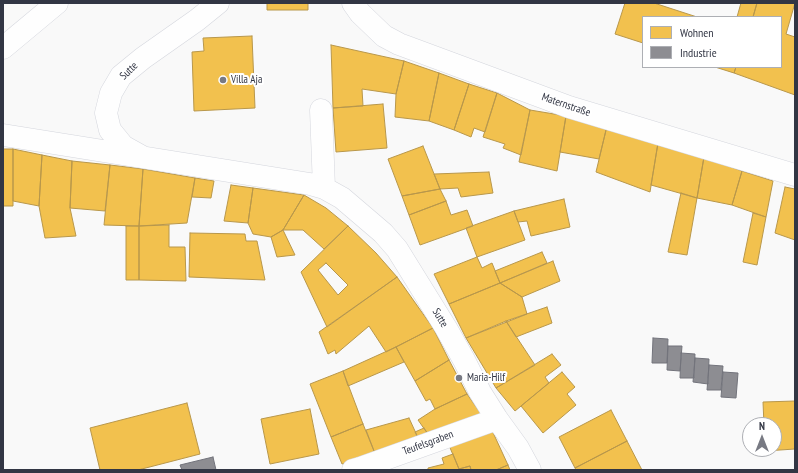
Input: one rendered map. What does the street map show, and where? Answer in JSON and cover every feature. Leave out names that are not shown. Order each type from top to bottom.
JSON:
[{"type":"street","points":[[6,48],[57,3]]},
{"type":"street","name":"Sutte","points":[[146,158],[123,146],[110,130],[106,112],[111,93],[121,76],[218,3]]},
{"type":"street","name":"Maternstraße","points":[[353,3],[360,13],[384,36],[399,44],[569,107],[795,175]]},
{"type":"street","points":[[321,110],[324,188]]},
{"type":"street","name":"Sutte","points":[[3,135],[294,181],[324,188],[342,198],[383,233],[397,249],[449,334],[480,392],[518,448],[530,470]]},
{"type":"street","name":"Teufelsgraben","points":[[357,469],[497,419]]},
{"type":"building: Wohnen","points":[[267,3],[308,3],[308,10],[267,10]]},
{"type":"building: Wohnen","points":[[625,3],[654,3],[694,16],[642,16],[642,43],[615,34]]},
{"type":"building: Wohnen","points":[[741,3],[757,3],[753,16],[737,16]]},
{"type":"building: Wohnen","points":[[757,3],[795,3],[786,34],[795,37],[795,95],[734,73],[736,68],[782,68],[782,16],[753,16]]},
{"type":"building: Wohnen","name":"Villa Aja","points":[[252,36],[255,108],[194,111],[192,52],[204,51],[203,38]]},
{"type":"building: Wohnen","points":[[331,45],[404,61],[396,94],[362,89],[363,106],[333,108]]},
{"type":"building: Wohnen","points":[[404,61],[439,73],[429,121],[395,117],[396,94]]},
{"type":"building: Wohnen","points":[[718,68],[736,68],[734,73]]},
{"type":"building: Wohnen","points":[[439,73],[469,84],[454,130],[429,121]]},
{"type":"building: Wohnen","points":[[469,84],[497,93],[485,132],[474,128],[471,137],[454,130]]},
{"type":"building: Wohnen","points":[[497,93],[530,110],[521,155],[503,148],[505,144],[483,137]]},
{"type":"building: Wohnen","points":[[383,104],[387,148],[336,152],[333,108]]},
{"type":"building: Wohnen","points":[[530,110],[566,116],[557,171],[519,162]]},
{"type":"building: Wohnen","points":[[566,116],[607,126],[599,159],[560,152]]},
{"type":"building: Wohnen","points":[[607,126],[658,143],[650,192],[596,172]]},
{"type":"building: Wohnen","points":[[658,143],[704,157],[697,198],[651,185]]},
{"type":"building: Wohnen","points":[[423,146],[440,189],[402,196],[388,159]]},
{"type":"building: Wohnen","points":[[3,149],[13,149],[13,206],[3,206]]},
{"type":"building: Wohnen","points":[[13,149],[42,155],[39,206],[13,201]]},
{"type":"building: Wohnen","points":[[42,155],[72,161],[70,208],[76,236],[45,238],[39,206]]},
{"type":"building: Wohnen","points":[[704,157],[742,171],[732,205],[697,198]]},
{"type":"building: Wohnen","points":[[72,161],[110,165],[105,211],[70,208]]},
{"type":"building: Wohnen","points":[[110,165],[143,169],[139,226],[104,225]]},
{"type":"building: Wohnen","points":[[143,169],[195,178],[187,223],[139,226]]},
{"type":"building: Wohnen","points":[[742,171],[773,181],[766,217],[732,205]]},
{"type":"building: Wohnen","points":[[489,172],[493,193],[461,197],[458,188],[440,189],[434,174]]},
{"type":"building: Wohnen","points":[[195,178],[214,181],[211,198],[192,197]]},
{"type":"building: Wohnen","points":[[231,185],[253,188],[248,223],[224,221]]},
{"type":"building: Wohnen","points":[[785,187],[795,189],[795,240],[775,233]]},
{"type":"building: Wohnen","points":[[253,188],[304,195],[283,230],[271,237],[253,234],[248,223]]},
{"type":"building: Wohnen","points":[[440,189],[446,201],[409,215],[402,196]]},
{"type":"building: Wohnen","points":[[681,193],[697,198],[687,255],[668,252]]},
{"type":"building: Wohnen","points":[[304,195],[326,208],[348,226],[324,249],[303,230],[283,230]]},
{"type":"building: Wohnen","points":[[564,199],[570,227],[531,236],[527,221],[518,222],[514,211]]},
{"type":"building: Wohnen","points":[[446,201],[451,215],[467,210],[473,226],[420,245],[409,215]]},
{"type":"building: Wohnen","points":[[514,211],[525,240],[477,257],[466,228]]},
{"type":"building: Wohnen","points":[[753,213],[766,217],[757,265],[743,262]]},
{"type":"building: Wohnen","points":[[169,225],[169,247],[185,247],[186,281],[139,280],[139,226]]},
{"type":"building: Wohnen","points":[[126,226],[139,226],[139,280],[126,280]]},
{"type":"building: Wohnen","points":[[348,226],[376,253],[397,277],[327,327],[301,272]],"holes":[[[326,263],[348,285],[338,295],[318,270]]]},
{"type":"building: Wohnen","points":[[283,230],[295,255],[277,257],[271,237]]},
{"type":"building: Wohnen","points":[[190,233],[245,234],[246,241],[257,241],[265,280],[189,277]]},
{"type":"building: Wohnen","points":[[542,252],[547,263],[500,283],[495,271]]},
{"type":"building: Wohnen","points":[[477,257],[482,268],[492,263],[500,283],[449,304],[434,274]]},
{"type":"building: Wohnen","points":[[553,261],[560,281],[522,297],[500,283]]},
{"type":"building: Wohnen","points":[[397,277],[433,328],[386,352],[369,326],[336,354],[335,350],[328,354],[319,332]]},
{"type":"building: Wohnen","points":[[500,283],[522,297],[527,314],[466,338],[449,304]]},
{"type":"building: Wohnen","points":[[547,307],[552,323],[516,337],[506,321]]},
{"type":"building: Wohnen","points":[[506,321],[535,365],[496,388],[466,338]]},
{"type":"building: Wohnen","points":[[433,328],[449,360],[415,381],[396,347]]},
{"type":"building: Wohnen","points":[[396,347],[404,362],[348,386],[343,371]]},
{"type":"building: Wohnen","points":[[552,354],[561,365],[545,377],[549,383],[515,411],[496,388]]},
{"type":"building: Wohnen","points":[[449,360],[467,394],[435,409],[430,399],[426,401],[415,381]]},
{"type":"building: Wohnen","points":[[343,371],[363,424],[331,437],[310,384]]},
{"type":"building: Wohnen","points":[[562,372],[575,387],[567,394],[576,405],[543,433],[521,406]]},
{"type":"building: Wohnen","points":[[467,394],[486,421],[430,437],[418,420],[435,409]]},
{"type":"building: Wohnen","points":[[795,401],[795,449],[782,450],[782,417],[764,417],[763,402]]},
{"type":"building: Wohnen","points":[[187,403],[200,454],[138,470],[100,470],[90,428]]},
{"type":"building: Wohnen","points":[[310,409],[319,454],[270,464],[261,419]]},
{"type":"building: Wohnen","points":[[611,410],[627,441],[575,468],[559,437]]},
{"type":"building: Wohnen","points":[[409,418],[420,442],[376,456],[366,430]]},
{"type":"building: Wohnen","points":[[363,424],[376,456],[342,464],[331,437]]},
{"type":"building: Wohnen","points":[[490,426],[508,465],[496,470],[471,470],[470,466],[459,469],[448,443]]},
{"type":"building: Wohnen","points":[[424,428],[430,437],[420,442],[415,432]]},
{"type":"building: Wohnen","points":[[627,441],[642,470],[576,470],[575,468]]},
{"type":"building: Wohnen","points":[[453,454],[459,469],[470,466],[471,470],[428,470],[428,468],[444,464],[442,458]]},
{"type":"building: Wohnen","points":[[508,465],[510,470],[496,470]]},
{"type":"building: Industrie","points":[[653,338],[668,339],[667,363],[652,363]]},
{"type":"building: Industrie","points":[[668,346],[682,346],[680,371],[667,370]]},
{"type":"building: Industrie","points":[[681,353],[695,354],[694,378],[680,378]]},
{"type":"building: Industrie","points":[[695,358],[709,359],[708,384],[693,382]]},
{"type":"building: Industrie","points":[[709,365],[723,366],[721,390],[707,390]]},
{"type":"building: Industrie","points":[[723,372],[738,373],[736,398],[721,397]]},
{"type":"building: Industrie","points":[[213,457],[216,470],[182,470],[180,465]]},
{"type":"place","name":"Villa Aja","points":[[223,80]]},
{"type":"place","name":"Maria-Hilf","points":[[459,378]]}]
